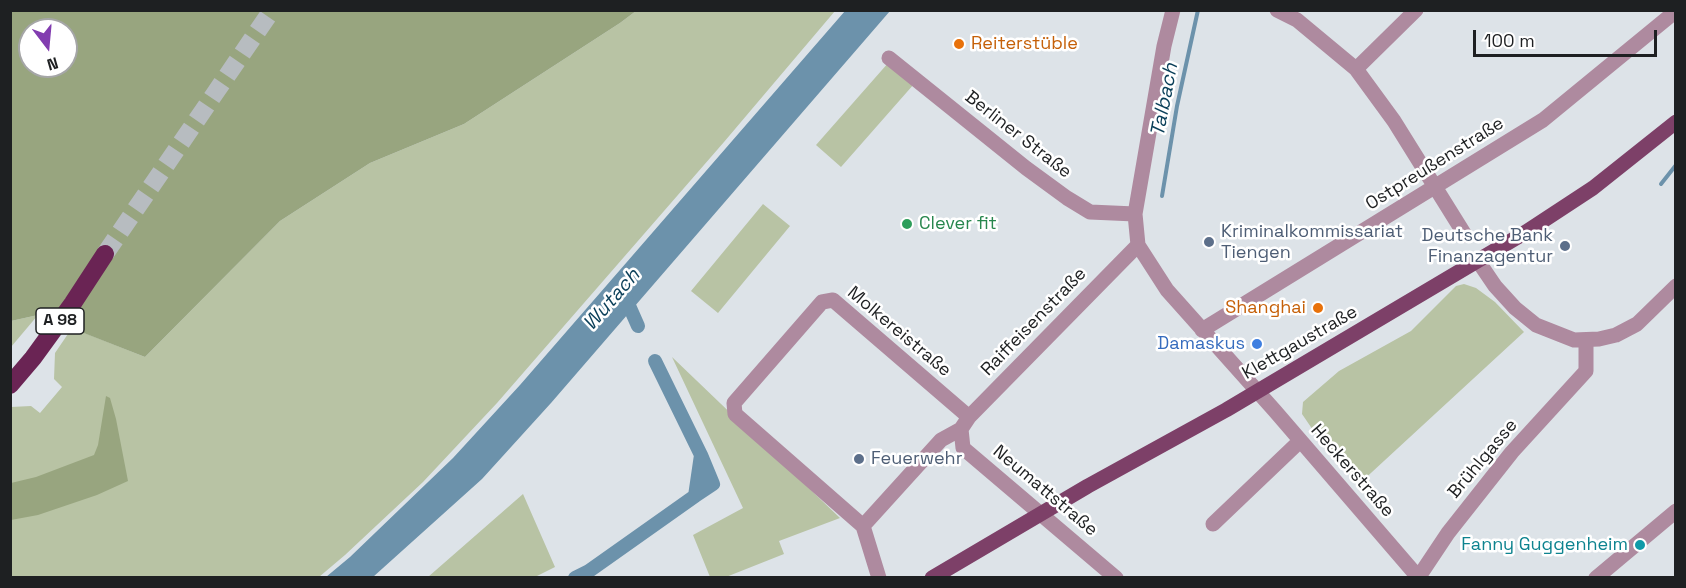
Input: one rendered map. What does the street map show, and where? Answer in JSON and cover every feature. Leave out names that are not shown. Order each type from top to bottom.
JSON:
[{"type":"highway","name":"A 98","points":[[10,385],[40,349],[105,254]]},
{"type":"main road","name":"Klettgaustraße","points":[[932,578],[1478,261],[1593,188],[1676,122]]},
{"type":"street","points":[[1173,10],[1164,46],[1134,214],[1138,245],[1167,290],[1256,391]]},
{"type":"street","points":[[1277,10],[1297,20],[1356,69],[1394,121],[1465,235]]},
{"type":"street","points":[[1356,69],[1416,10]]},
{"type":"street","name":"Ostpreußenstraße","points":[[1202,330],[1543,120],[1676,12]]},
{"type":"street","name":"Berliner Straße","points":[[889,58],[1026,168],[1075,203],[1090,212],[1134,214]]},
{"type":"street","name":"Raiffeisenstraße","points":[[965,423],[1138,245]]},
{"type":"street","points":[[1478,261],[1495,286],[1515,308],[1536,325],[1574,340],[1616,336],[1637,324],[1676,286]]},
{"type":"street","name":"Molkereistraße","points":[[863,526],[735,414],[734,403],[822,302],[833,300],[965,423]]},
{"type":"street","name":"Brühlgasse","points":[[1418,577],[1448,533],[1512,452],[1586,371],[1586,340]]},
{"type":"street","name":"Heckerstraße","points":[[1256,391],[1418,577]]},
{"type":"street","points":[[879,578],[863,526],[941,440],[965,423]]},
{"type":"street","name":"Neumattstraße","points":[[965,423],[963,448],[1116,578]]},
{"type":"street","points":[[1213,524],[1300,441]]},
{"type":"street","points":[[1596,578],[1676,511]]},
{"type":"green space","points":[[10,11],[636,11],[464,124],[370,163],[280,221],[145,357],[38,315],[11,321]]},
{"type":"green space","points":[[636,11],[835,11],[497,403],[423,482],[345,555],[319,577],[11,578],[11,407],[31,406],[40,413],[62,387],[54,379],[55,353],[72,328],[145,357],[280,221],[370,163],[464,124]]},
{"type":"green space","points":[[889,62],[914,84],[841,167],[816,145]]},
{"type":"green space","points":[[763,204],[790,226],[718,313],[691,291]]},
{"type":"green space","points":[[1464,284],[1476,288],[1495,302],[1524,332],[1359,484],[1330,455],[1302,414],[1303,402],[1339,371],[1411,331],[1456,286]]},
{"type":"green space","points":[[38,315],[11,347],[11,321]]},
{"type":"green space","points":[[672,357],[840,518],[779,541],[784,554],[726,577],[710,577],[693,535],[743,508]]},
{"type":"green space","points":[[106,396],[110,398],[116,419],[128,481],[97,495],[38,515],[11,520],[11,483],[36,477],[94,455],[98,445]]},
{"type":"green space","points":[[523,494],[555,567],[535,577],[428,577]]},
{"type":"water","name":"Wutach","points":[[845,11],[890,11],[551,403],[482,479],[373,577],[326,577],[350,557],[453,458],[520,385]]},
{"type":"waterway","name":"Talbach","points":[[1162,196],[1177,106],[1198,10]]},
{"type":"waterway","points":[[1661,184],[1676,165]]},
{"type":"waterway","name":"Wutach","points":[[623,292],[638,326]]},
{"type":"waterway","points":[[575,578],[589,571],[695,496],[701,455],[655,361]]},
{"type":"waterway","points":[[695,496],[713,484],[701,455]]},
{"type":"tunnel","points":[[105,254],[272,10]]},
{"type":"place","name":"Reiterstüble","points":[[959,44]]},
{"type":"place","name":"Clever fit","points":[[907,224]]},
{"type":"place","name":"Kriminalkommissariat Tiengen","points":[[1209,242]]},
{"type":"place","name":"Deutsche Bank Finanzagentur","points":[[1565,246]]},
{"type":"place","name":"Shanghai","points":[[1318,308]]},
{"type":"place","name":"Damaskus","points":[[1257,344]]},
{"type":"place","name":"Feuerwehr","points":[[859,459]]},
{"type":"place","name":"Fanny Guggenheim","points":[[1640,545]]}]
